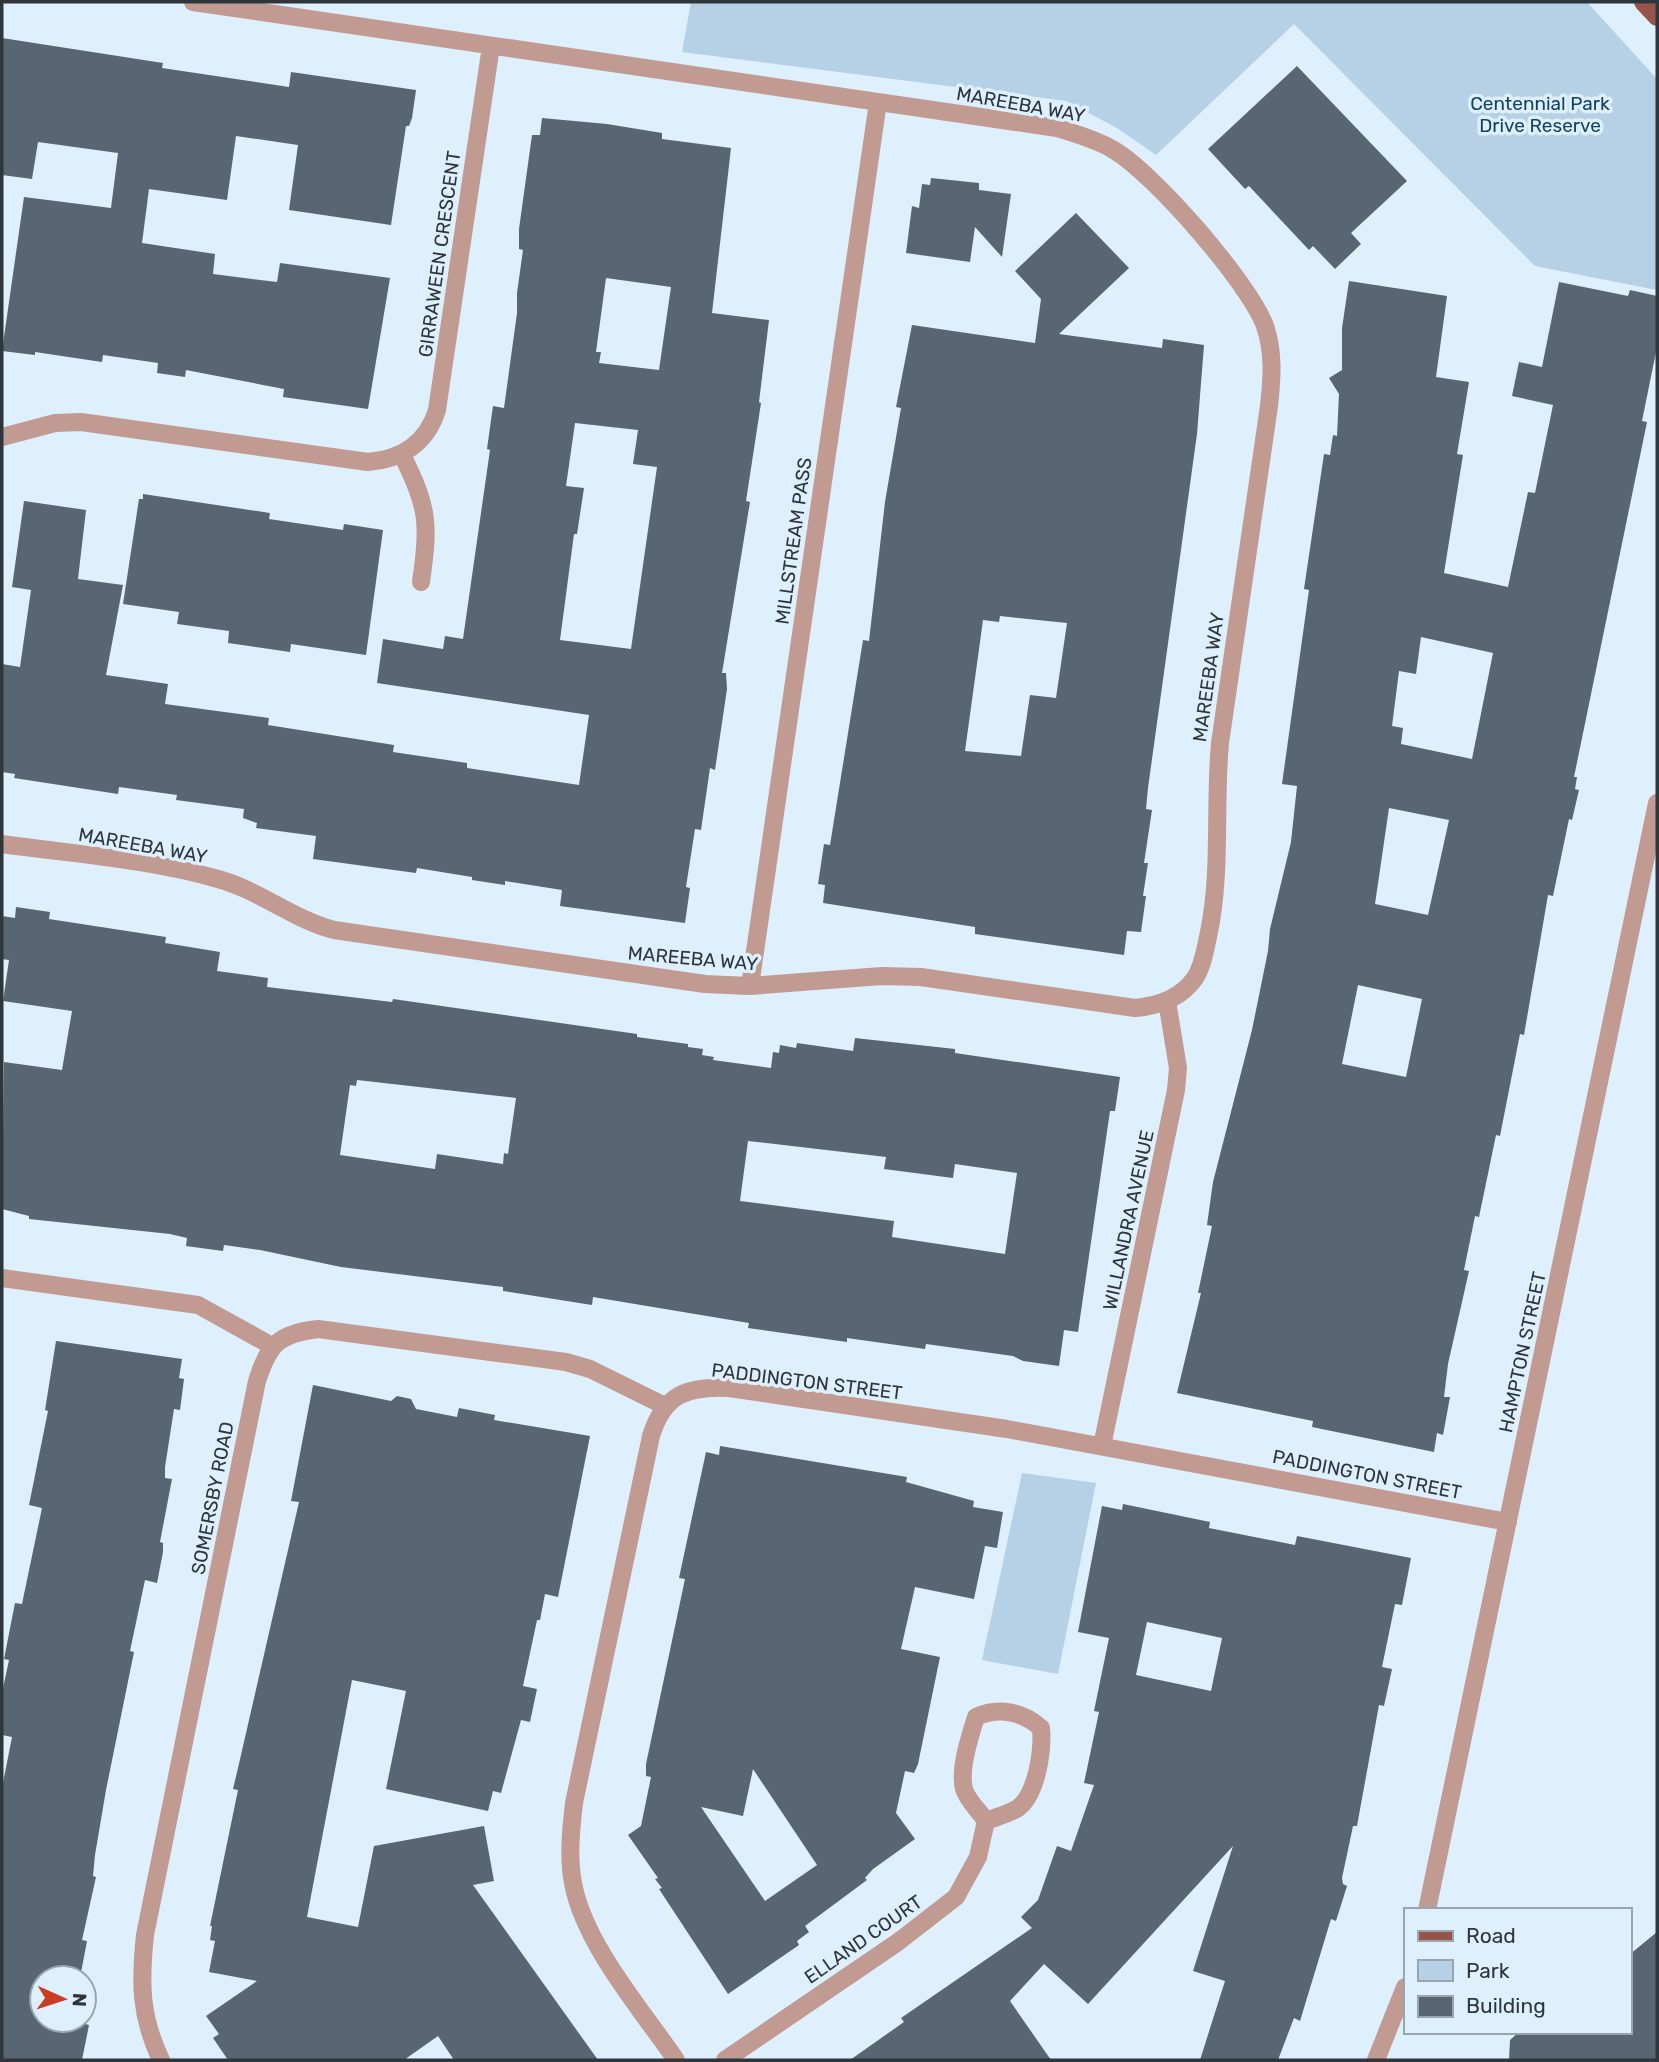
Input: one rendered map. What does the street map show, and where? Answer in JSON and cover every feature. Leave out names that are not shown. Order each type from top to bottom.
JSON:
[{"type":"main road","points":[[1643,2],[1657,17]]},
{"type":"street","name":"MAREEBA WAY","points":[[2,844],[172,868],[220,879],[306,923],[334,930],[660,978],[750,986],[882,975],[921,977],[1135,1007],[1167,1001],[1183,991],[1196,977],[1212,921],[1217,884],[1216,785],[1220,743],[1272,378],[1266,328],[1255,302],[1238,277],[1145,175],[1115,150],[1057,128],[193,2]]},
{"type":"street","name":"GIRRAWEEN CRESCENT","points":[[2,437],[55,423],[81,422],[368,462],[402,455],[422,440],[432,427],[438,410],[491,46]]},
{"type":"street","name":"MILLSTREAM PASS","points":[[750,986],[878,102]]},
{"type":"street","points":[[402,455],[423,497],[427,518],[421,582]]},
{"type":"street","name":"HAMPTON STREET","points":[[1427,1908],[1657,803]]},
{"type":"street","name":"WILLANDRA AVENUE","points":[[1102,1446],[1176,1090],[1178,1068],[1167,1001]]},
{"type":"street","points":[[2,1278],[198,1305],[272,1346],[284,1336],[318,1329],[566,1362],[590,1369],[664,1406],[651,1436],[574,1803],[571,1858],[573,1885],[601,1949],[676,2060]]},
{"type":"street","name":"SOMERSBY ROAD","points":[[161,2060],[150,2036],[140,1983],[145,1935],[257,1381],[272,1346]]},
{"type":"street","name":"PADDINGTON STREET","points":[[664,1406],[676,1396],[694,1389],[729,1388],[1102,1446],[1508,1522]]},
{"type":"street","points":[[993,1710],[1030,1718],[1041,1728],[1042,1742],[1028,1796],[1019,1807],[986,1821],[964,1789],[964,1773],[976,1717],[993,1710]]},
{"type":"street","name":"ELLAND COURT","points":[[725,2060],[898,1942],[956,1897],[978,1857],[986,1821]]},
{"type":"street","points":[[1377,2060],[1404,1990]]},
{"type":"green space","name":"Centennial Park Drive Reserve","points":[[691,2],[1587,2],[1657,79],[1657,290],[1535,266],[1294,24],[1156,155],[1117,128],[1066,101],[682,52]]},
{"type":"green space","points":[[1022,1473],[1096,1483],[1058,1674],[982,1660]]},
{"type":"building","points":[[2,38],[163,63],[162,68],[289,87],[291,72],[416,90],[412,118],[409,126],[406,126],[391,225],[289,210],[298,145],[236,136],[227,200],[149,189],[142,243],[215,254],[213,274],[277,282],[280,263],[390,278],[368,409],[283,397],[284,389],[186,370],[185,377],[157,373],[158,363],[103,355],[102,362],[35,352],[35,355],[2,351],[24,197],[111,208],[118,153],[38,142],[32,179],[2,175]]},
{"type":"building","points":[[1297,66],[1407,181],[1351,233],[1361,244],[1335,269],[1313,246],[1309,250],[1249,186],[1245,189],[1208,149]]},
{"type":"building","points":[[542,118],[607,124],[662,133],[662,139],[731,148],[712,313],[769,320],[761,403],[746,501],[750,502],[722,673],[726,673],[727,689],[715,770],[710,768],[701,830],[695,829],[686,887],[690,888],[685,923],[560,906],[562,890],[505,881],[505,885],[472,880],[472,877],[417,868],[416,873],[313,859],[316,836],[256,828],[257,823],[243,818],[244,809],[176,800],[177,795],[119,787],[118,794],[14,778],[15,774],[2,772],[2,664],[20,667],[31,590],[12,587],[24,501],[86,510],[78,579],[123,585],[106,675],[168,684],[165,704],[269,718],[268,725],[394,745],[393,752],[467,763],[467,768],[579,785],[589,715],[377,683],[383,639],[443,649],[445,636],[463,639],[490,450],[487,449],[493,406],[504,408],[523,250],[519,249],[519,229],[532,135],[540,135]],"holes":[[[606,278],[671,287],[659,370],[599,363],[601,352],[596,352]],[[575,423],[638,430],[633,464],[657,467],[631,649],[560,640],[574,534],[577,534],[584,488],[566,486]]]},
{"type":"building","points":[[931,178],[979,183],[979,190],[1011,194],[1002,257],[975,227],[970,262],[906,253],[912,206],[919,208],[922,184],[930,185]]},
{"type":"building","points":[[1076,213],[1129,268],[1059,334],[1162,348],[1163,339],[1204,345],[1197,434],[1148,788],[1146,809],[1152,810],[1144,863],[1148,863],[1143,896],[1146,896],[1141,932],[1127,931],[1124,955],[975,934],[975,927],[823,903],[825,885],[818,884],[824,844],[830,845],[863,640],[869,641],[885,502],[901,408],[896,407],[912,325],[1035,343],[1041,299],[1015,271]],"holes":[[[1000,616],[1067,623],[1056,698],[1030,695],[1021,756],[965,751],[983,620],[999,622]]]},
{"type":"building","points":[[1349,281],[1447,296],[1436,377],[1469,382],[1457,454],[1463,455],[1444,573],[1508,587],[1528,492],[1535,493],[1553,405],[1512,396],[1519,362],[1542,367],[1559,282],[1628,296],[1630,290],[1657,296],[1657,347],[1642,421],[1647,422],[1574,777],[1577,777],[1575,789],[1579,790],[1572,820],[1569,819],[1553,896],[1548,895],[1524,1035],[1520,1034],[1500,1136],[1496,1135],[1479,1217],[1475,1216],[1464,1270],[1469,1271],[1448,1364],[1444,1397],[1450,1397],[1443,1435],[1437,1433],[1434,1452],[1312,1427],[1313,1421],[1177,1393],[1201,1293],[1198,1293],[1212,1226],[1207,1225],[1213,1182],[1252,1030],[1270,929],[1291,842],[1297,786],[1282,784],[1309,590],[1304,589],[1324,454],[1330,455],[1333,435],[1337,436],[1339,394],[1329,378],[1342,370],[1342,328]],"holes":[[[1421,637],[1493,653],[1472,759],[1401,744],[1403,728],[1392,726],[1399,671],[1416,674]],[[1389,808],[1449,820],[1428,915],[1375,904]],[[1358,985],[1422,999],[1406,1077],[1342,1064]]]},
{"type":"building","points":[[143,494],[270,513],[269,519],[343,530],[344,524],[383,530],[366,655],[291,644],[290,652],[228,643],[229,631],[177,624],[179,612],[123,604],[139,499],[143,499]]},
{"type":"building","points":[[16,907],[50,912],[49,919],[166,937],[165,943],[220,952],[217,971],[268,978],[267,987],[392,1002],[393,999],[637,1034],[637,1037],[688,1044],[688,1047],[703,1049],[702,1055],[714,1057],[713,1060],[771,1068],[773,1052],[779,1053],[780,1045],[796,1048],[797,1043],[853,1051],[855,1038],[955,1049],[955,1053],[1120,1077],[1115,1111],[1110,1111],[1078,1332],[1064,1330],[1059,1366],[1023,1361],[1013,1356],[926,1344],[925,1349],[847,1338],[847,1342],[748,1328],[749,1323],[593,1297],[592,1305],[503,1291],[503,1287],[341,1267],[260,1250],[224,1245],[223,1251],[186,1246],[187,1238],[170,1234],[29,1219],[29,1216],[2,1209],[4,1062],[62,1070],[72,1011],[3,1001],[9,960],[2,959],[2,916],[15,918]],"holes":[[[357,1080],[516,1098],[508,1154],[504,1153],[503,1164],[437,1154],[435,1169],[340,1155],[350,1085],[356,1086]],[[748,1141],[886,1157],[884,1169],[953,1178],[955,1164],[1017,1173],[1005,1254],[892,1237],[894,1221],[740,1201]]]},
{"type":"building","points":[[56,1341],[182,1359],[179,1378],[184,1379],[180,1410],[174,1409],[165,1467],[165,1478],[172,1479],[160,1542],[163,1543],[163,1552],[157,1583],[145,1580],[130,1651],[134,1652],[106,1790],[95,1855],[93,1876],[96,1877],[82,1940],[87,1941],[83,1964],[28,1964],[28,2034],[87,2034],[82,2060],[2,2060],[2,1788],[12,1737],[2,1735],[2,1693],[9,1660],[4,1659],[15,1603],[22,1604],[42,1508],[29,1505],[48,1411],[45,1410]]},
{"type":"building","points":[[313,1385],[391,1401],[397,1396],[411,1399],[416,1409],[457,1417],[459,1408],[495,1415],[494,1420],[590,1436],[558,1597],[545,1594],[523,1686],[537,1689],[530,1722],[521,1720],[501,1793],[493,1791],[488,1811],[386,1789],[406,1691],[352,1680],[307,1917],[358,1927],[374,1846],[484,1826],[494,1881],[473,1885],[598,2060],[454,2060],[438,2036],[404,2060],[228,2060],[213,2038],[219,2034],[206,2016],[257,1981],[209,1972],[215,1941],[210,1940],[210,1926],[238,1790],[233,1789],[299,1502],[291,1501]]},
{"type":"building","points":[[720,1446],[907,1477],[906,1482],[974,1501],[973,1507],[1003,1512],[997,1548],[985,1546],[974,1599],[915,1587],[901,1649],[940,1657],[918,1764],[914,1773],[905,1771],[896,1813],[915,1839],[873,1869],[865,1878],[867,1880],[805,1926],[809,1932],[797,1941],[799,1945],[728,1994],[659,1889],[662,1888],[655,1879],[658,1878],[628,1835],[641,1826],[651,1777],[646,1776],[646,1764],[685,1579],[679,1578],[706,1452],[719,1455]],"holes":[[[753,1769],[817,1865],[765,1901],[701,1807],[743,1816]]]},
{"type":"building","points":[[1123,1504],[1210,1522],[1209,1528],[1295,1545],[1297,1536],[1411,1558],[1402,1605],[1395,1604],[1382,1667],[1392,1669],[1384,1706],[1379,1705],[1357,1826],[1353,1826],[1342,1878],[1343,1884],[1347,1886],[1336,1921],[1331,1919],[1300,2021],[1294,2018],[1278,2060],[1200,2060],[1225,1981],[1193,1971],[1233,1846],[1088,2004],[1044,1964],[1010,2001],[1051,2060],[850,2060],[904,2022],[901,2018],[1032,1928],[1021,1917],[1038,1900],[1057,1846],[1071,1851],[1094,1785],[1084,1783],[1099,1712],[1094,1711],[1109,1638],[1078,1632],[1102,1506],[1122,1510]],"holes":[[[1147,1622],[1222,1638],[1211,1691],[1136,1675]]]},
{"type":"building","points":[[1657,1932],[1657,2060],[1509,2060],[1510,2040],[1517,2034],[1631,2034],[1631,1953]]}]
